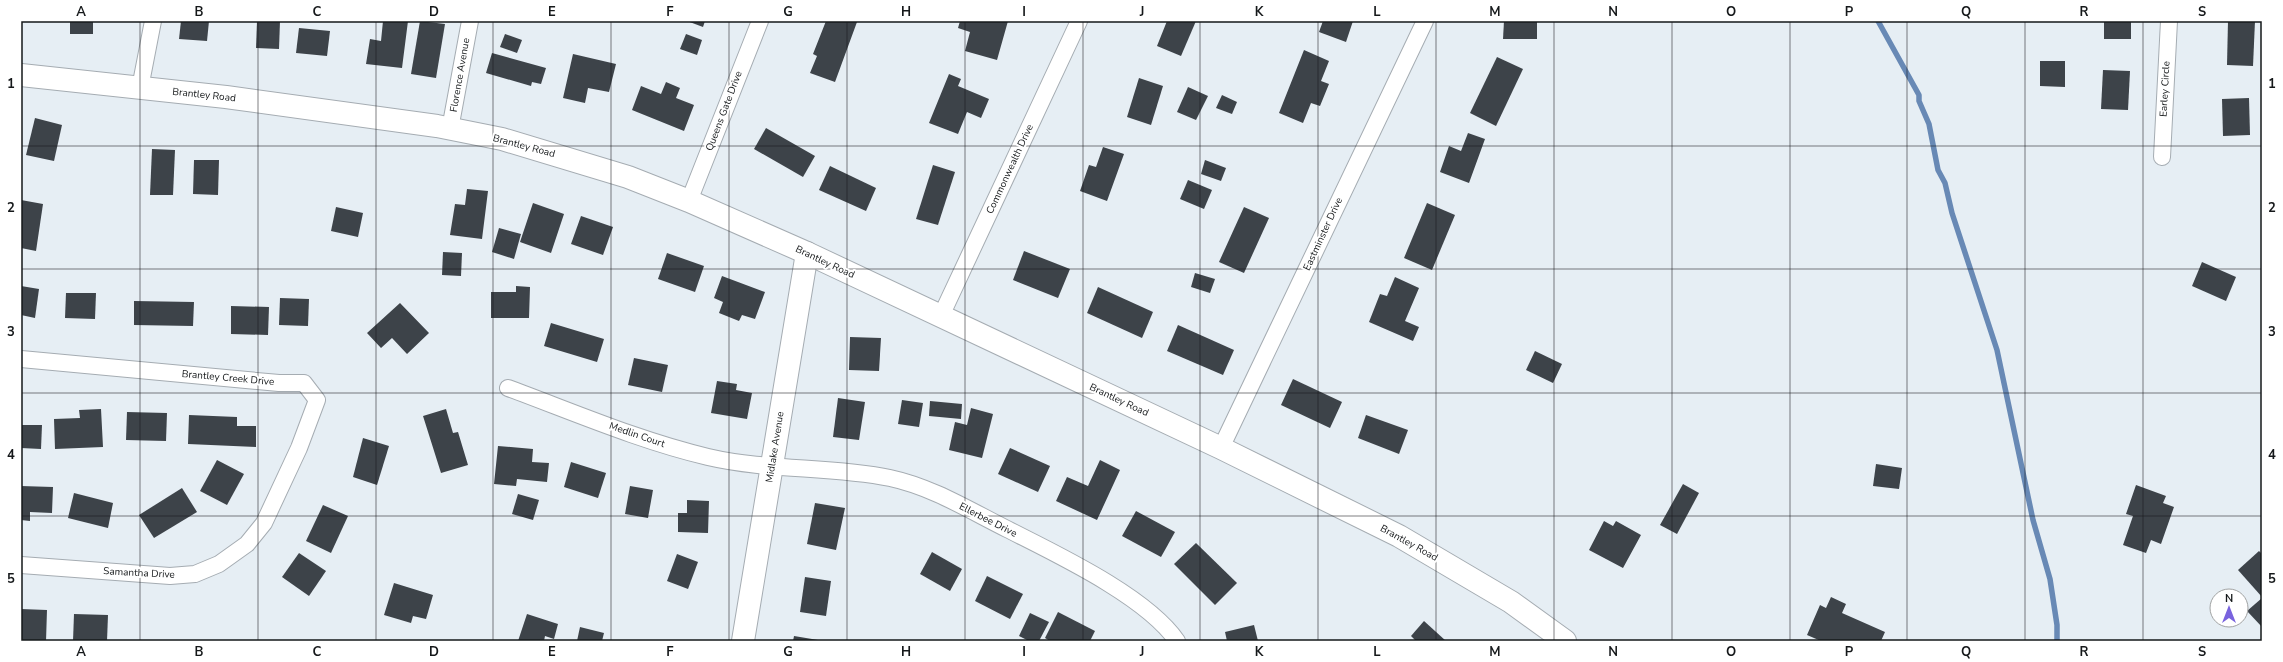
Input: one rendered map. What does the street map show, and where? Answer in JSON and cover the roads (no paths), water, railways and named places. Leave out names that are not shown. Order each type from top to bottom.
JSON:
[{"type":"street","points":[[140,88],[153,21]]},
{"type":"street","name":"Florence Avenue","points":[[450,129],[470,21]]},
{"type":"street","name":"Queens Gate Drive","points":[[689,201],[760,21]]},
{"type":"street","name":"Commonwealth Drive","points":[[941,316],[1079,21]]},
{"type":"street","name":"Eastminster Drive","points":[[1222,448],[1425,21]]},
{"type":"street","name":"Earley Circle","points":[[2162,157],[2169,21]]},
{"type":"street","name":"Brantley Road","points":[[21,75],[226,97],[450,129],[502,139],[590,164],[689,201],[807,253],[1222,448],[1399,536],[1511,602],[1565,641]]},
{"type":"street","name":"Midlake Avenue","points":[[743,641],[807,253]]},
{"type":"street","name":"Brantley Creek Drive","points":[[21,359],[279,383],[304,383],[317,400],[299,448],[275,502]]},
{"type":"street","name":"Medlin Court","points":[[508,388],[638,437],[706,457],[734,463],[772,467]]},
{"type":"street","name":"Ellerbee Drive","points":[[772,467],[887,478],[910,482],[937,494],[1073,563],[1143,607],[1177,641]]},
{"type":"street","name":"Samantha Drive","points":[[21,565],[170,576],[195,574],[219,564],[247,544],[264,523],[275,502]]},
{"type":"waterway","points":[[1878,21],[1919,95],[1919,101],[1929,124],[1938,170],[1945,183],[1952,213],[1997,350],[2033,520],[2050,579],[2057,625],[2057,641]]}]
